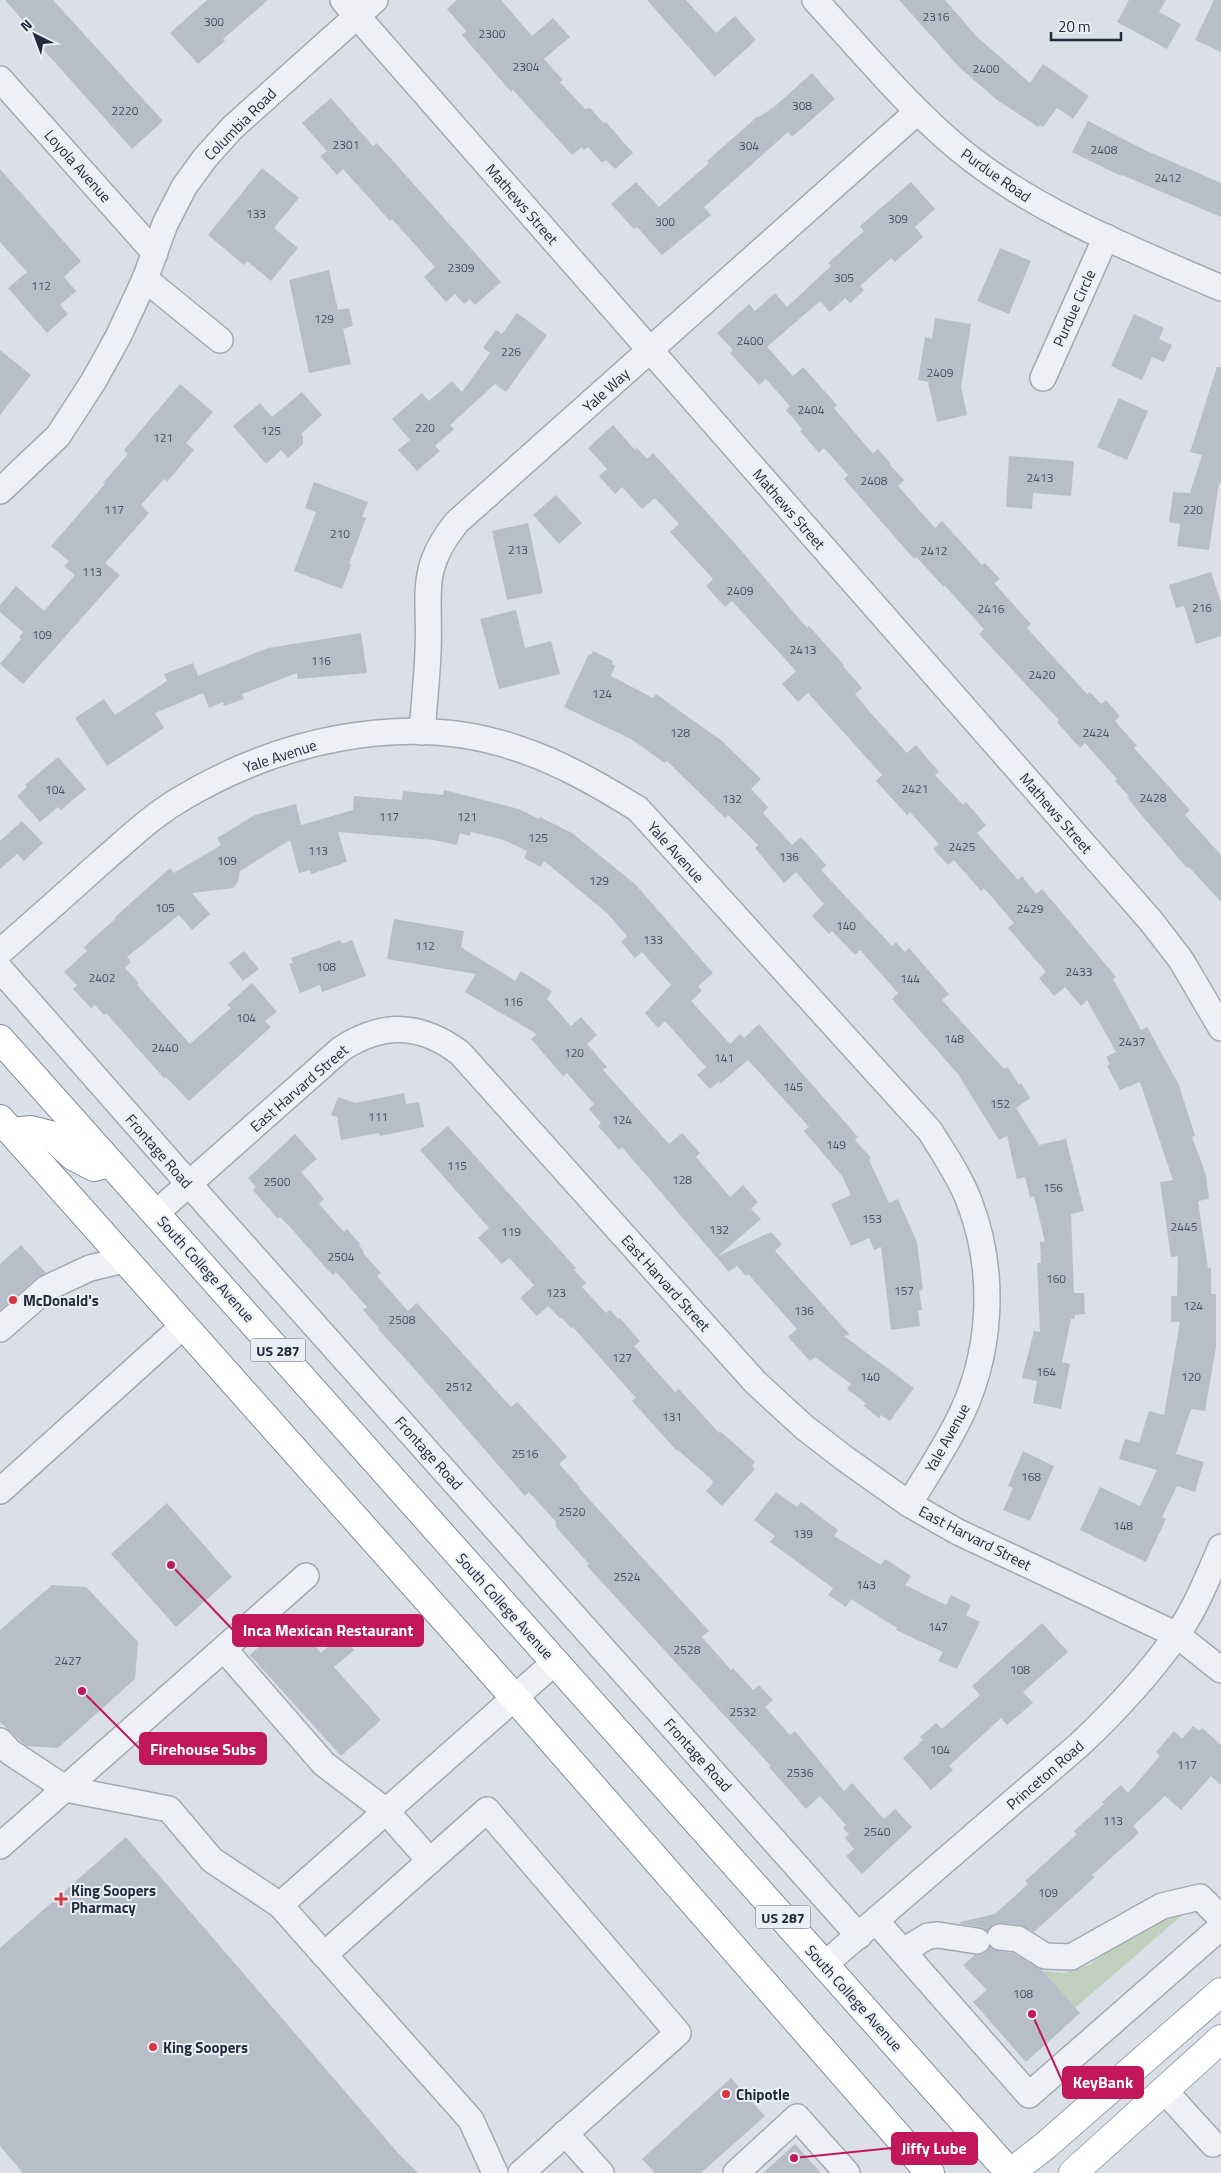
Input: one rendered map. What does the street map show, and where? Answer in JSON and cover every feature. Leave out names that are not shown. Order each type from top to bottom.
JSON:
[{"type":"main road","name":"South College Avenue","points":[[0,1038],[1010,2173]]},
{"type":"main road","points":[[4,1131],[32,1130],[50,1135],[73,1156],[94,1167],[110,1162]]},
{"type":"main road","points":[[4,1131],[124,1260],[514,1698],[930,2173]]},
{"type":"main road","points":[[1010,2173],[1045,2146],[1221,1992]]},
{"type":"main road","points":[[1073,2173],[1221,2039]]},
{"type":"street","name":"Columbia Road","points":[[0,491],[58,436],[98,375],[145,279],[165,224],[184,187],[205,158],[350,8],[376,0]]},
{"type":"street","name":"Purdue Road","points":[[815,0],[917,112],[960,150],[996,177],[1052,212],[1106,238],[1221,288]]},
{"type":"street","name":"Mathews Street","points":[[350,8],[1151,921],[1181,960],[1221,1028]]},
{"type":"street","name":"Loyola Avenue","points":[[0,79],[155,253]]},
{"type":"street","name":"Yale Way","points":[[422,732],[428,650],[428,582],[432,563],[442,541],[457,522],[917,112]]},
{"type":"street","name":"Purdue Circle","points":[[1043,378],[1106,238]]},
{"type":"street","points":[[145,279],[220,340]]},
{"type":"street","name":"Yale Avenue","points":[[0,952],[144,825],[178,801],[220,777],[259,761],[333,739],[377,733],[422,732],[472,737],[515,747],[556,763],[638,809],[930,1131],[953,1167],[969,1201],[981,1241],[987,1284],[987,1317],[984,1345],[972,1391],[956,1425],[909,1504]]},
{"type":"street","name":"Frontage Road","points":[[0,969],[189,1184],[868,1928],[903,1951],[1029,2095],[1221,1927]]},
{"type":"street","name":"East Harvard Street","points":[[156,1213],[341,1049],[357,1039],[375,1032],[399,1029],[422,1032],[444,1041],[460,1052],[755,1382],[804,1427],[909,1504],[958,1532],[1177,1634],[1221,1670]]},
{"type":"street","points":[[0,1329],[47,1288],[90,1268],[124,1260]]},
{"type":"street","points":[[0,1491],[183,1326]]},
{"type":"street","name":"Princeton Road","points":[[825,1964],[1080,1745],[1109,1717],[1177,1634],[1208,1577],[1221,1548]]},
{"type":"street","points":[[0,1846],[306,1576]]},
{"type":"street","points":[[224,1649],[324,1764],[386,1811],[430,1861]]},
{"type":"street","points":[[280,1906],[555,1662]]},
{"type":"street","points":[[0,1740],[10,1752],[66,1789],[169,1808],[212,1860],[280,1906],[324,1955],[471,2120],[495,2173]]},
{"type":"street","points":[[324,1955],[487,1810],[678,2033],[521,2173]]},
{"type":"street","points":[[903,1951],[928,1936],[938,1935],[1018,1939],[1045,1956],[1071,1958],[1162,1906],[1200,1897],[1221,1918]]},
{"type":"street","points":[[1164,2090],[1213,2144]]},
{"type":"street","points":[[736,2173],[797,2117],[847,2173]]},
{"type":"street","points":[[565,2133],[600,2173]]},
{"type":"green space","points":[[1187,1911],[1075,2008],[1043,1971],[1063,1973],[1089,1965],[1145,1925],[1165,1915]]},
{"type":"building","points":[[5,0],[53,0],[163,121],[132,149],[43,49],[46,47]]},
{"type":"building","points":[[207,0],[268,0],[223,39],[225,41],[198,64],[170,33]]},
{"type":"building","points":[[457,0],[501,0],[532,36],[553,18],[570,37],[544,59],[563,80],[560,82],[585,109],[590,108],[604,123],[606,122],[633,153],[615,169],[606,160],[602,163],[588,147],[584,150],[582,147],[572,155],[513,90],[511,92],[462,35],[466,31],[447,9]]},
{"type":"building","points":[[647,0],[686,0],[716,33],[735,16],[756,40],[715,77]]},
{"type":"building","points":[[899,0],[945,0],[977,37],[1030,83],[1043,64],[1089,96],[1073,119],[1057,108],[1043,127],[1040,125],[1038,127],[997,100],[959,67]]},
{"type":"building","points":[[1129,0],[1166,0],[1159,12],[1181,24],[1167,49],[1117,22]]},
{"type":"building","points":[[1214,0],[1221,0],[1221,52],[1195,40]]},
{"type":"building","points":[[812,73],[835,99],[792,137],[788,132],[704,207],[711,215],[662,255],[637,227],[634,229],[611,204],[636,182],[659,207],[758,116],[774,107]]},
{"type":"building","points":[[331,98],[373,146],[377,143],[501,282],[475,305],[470,299],[464,304],[455,294],[446,302],[424,277],[435,267],[392,219],[390,221],[343,169],[337,175],[320,156],[327,151],[302,123]]},
{"type":"building","points":[[1088,121],[1147,151],[1221,183],[1221,217],[1121,176],[1072,152]]},
{"type":"building","points":[[262,168],[299,198],[274,228],[298,248],[271,281],[247,261],[244,265],[208,235]]},
{"type":"building","points":[[0,169],[81,261],[64,277],[76,291],[60,305],[68,314],[47,333],[8,288],[27,272],[0,242]]},
{"type":"building","points":[[911,182],[935,209],[915,227],[923,237],[895,262],[891,258],[860,286],[864,290],[850,303],[845,298],[830,312],[820,301],[767,347],[793,376],[803,367],[837,405],[834,408],[873,454],[878,449],[891,464],[904,480],[898,486],[935,528],[942,521],[982,565],[985,563],[1000,579],[994,583],[1031,624],[1027,628],[1087,694],[1090,692],[1101,704],[1106,700],[1120,716],[1115,721],[1137,746],[1134,748],[1190,810],[1185,815],[1221,855],[1221,902],[1189,867],[1187,868],[1143,817],[1127,797],[1129,796],[1115,781],[1117,779],[1085,743],[1080,748],[1057,722],[1059,720],[979,634],[984,629],[916,557],[914,559],[844,479],[848,475],[824,448],[819,453],[800,431],[802,429],[786,410],[790,406],[766,379],[759,385],[730,353],[733,350],[717,333],[749,304],[755,311],[775,293],[787,307],[831,266],[828,263],[864,231],[860,226]]},
{"type":"building","points":[[1000,248],[1031,261],[1009,314],[977,301]]},
{"type":"building","points":[[329,270],[338,310],[349,308],[353,326],[343,329],[351,364],[309,373],[289,280]]},
{"type":"building","points":[[517,313],[547,335],[506,392],[495,384],[450,425],[454,429],[435,446],[440,451],[417,471],[398,450],[410,440],[392,419],[422,393],[429,401],[452,381],[462,392],[490,353],[483,348],[496,330],[502,334]]},
{"type":"building","points":[[1134,314],[1164,328],[1159,339],[1172,345],[1164,362],[1152,357],[1142,380],[1111,366]]},
{"type":"building","points":[[935,318],[971,324],[961,387],[967,415],[937,422],[928,382],[918,380],[925,337],[932,339]]},
{"type":"building","points":[[0,350],[31,375],[0,415]]},
{"type":"building","points":[[1217,367],[1221,367],[1221,484],[1219,483],[1209,550],[1177,546],[1180,524],[1169,522],[1173,492],[1190,493],[1202,455],[1190,452]]},
{"type":"building","points":[[180,384],[213,412],[186,443],[194,450],[167,482],[164,479],[141,505],[149,513],[105,563],[120,575],[23,684],[0,664],[21,639],[19,637],[23,632],[0,612],[0,605],[16,586],[44,611],[75,575],[64,566],[69,561],[51,546],[105,484],[103,483],[128,454],[124,450]]},
{"type":"building","points":[[302,392],[322,415],[301,434],[303,436],[303,444],[288,458],[281,450],[266,464],[233,426],[260,403],[272,417]]},
{"type":"building","points":[[1119,398],[1148,411],[1127,460],[1097,447]]},
{"type":"building","points":[[613,425],[635,450],[637,448],[647,459],[653,453],[739,548],[807,628],[809,626],[844,665],[862,688],[855,694],[907,753],[916,745],[939,772],[935,775],[963,805],[966,802],[986,825],[977,833],[1018,880],[1022,876],[1036,894],[1042,889],[1116,977],[1113,979],[1141,1030],[1147,1027],[1179,1085],[1195,1136],[1192,1137],[1206,1175],[1209,1199],[1198,1201],[1208,1268],[1211,1268],[1211,1294],[1216,1294],[1216,1347],[1205,1411],[1191,1409],[1176,1454],[1204,1462],[1195,1492],[1177,1486],[1162,1517],[1166,1519],[1146,1562],[1080,1530],[1100,1487],[1140,1506],[1157,1470],[1119,1459],[1125,1439],[1139,1443],[1149,1411],[1164,1415],[1180,1322],[1171,1322],[1171,1296],[1177,1296],[1178,1256],[1171,1257],[1160,1182],[1173,1180],[1140,1082],[1120,1090],[1107,1066],[1110,1064],[1106,1057],[1116,1052],[1087,1000],[1081,1006],[1065,987],[1054,996],[1039,978],[1046,972],[1008,928],[1014,923],[984,888],[981,891],[954,860],[948,865],[933,849],[939,844],[910,812],[907,815],[876,781],[882,775],[808,693],[798,702],[782,684],[796,671],[732,601],[725,607],[706,586],[713,579],[670,532],[679,524],[655,498],[642,509],[622,487],[615,494],[599,476],[607,469],[588,448]]},
{"type":"building","points":[[1009,456],[1074,461],[1071,496],[1033,493],[1032,509],[1006,507]]},
{"type":"building","points":[[314,482],[368,502],[362,517],[366,518],[342,589],[294,571],[316,512],[305,508]]},
{"type":"building","points":[[556,495],[582,523],[559,544],[533,515]]},
{"type":"building","points":[[528,523],[543,593],[507,600],[492,531]]},
{"type":"building","points":[[1211,572],[1221,603],[1221,636],[1196,644],[1184,606],[1176,608],[1169,585]]},
{"type":"building","points":[[516,610],[525,648],[551,641],[560,674],[499,689],[480,619]]},
{"type":"building","points":[[361,633],[367,673],[298,679],[297,673],[242,694],[244,699],[224,706],[223,702],[209,708],[203,693],[155,713],[164,728],[107,766],[75,718],[104,699],[115,715],[167,681],[164,674],[193,663],[198,676],[268,648]]},
{"type":"building","points":[[593,651],[613,661],[612,664],[615,666],[611,676],[653,698],[656,694],[722,741],[761,779],[751,789],[768,807],[763,813],[792,845],[801,837],[826,865],[821,870],[892,946],[896,942],[905,952],[909,948],[949,994],[942,1000],[1004,1069],[1008,1067],[1019,1085],[1021,1083],[1030,1098],[1016,1108],[1039,1145],[1066,1139],[1084,1211],[1071,1214],[1074,1293],[1084,1293],[1085,1314],[1075,1315],[1075,1318],[1071,1319],[1062,1362],[1070,1364],[1061,1409],[1033,1403],[1037,1381],[1022,1378],[1034,1331],[1040,1332],[1037,1263],[1041,1263],[1040,1242],[1045,1242],[1034,1196],[1030,1197],[1025,1177],[1017,1179],[1007,1136],[999,1140],[958,1074],[892,999],[898,993],[860,950],[855,955],[832,931],[829,934],[812,916],[824,904],[796,872],[784,883],[755,848],[758,845],[728,815],[725,818],[667,761],[665,763],[631,739],[564,707],[589,654],[591,655]]},
{"type":"building","points":[[58,757],[86,789],[61,810],[58,807],[40,822],[17,796],[27,787],[25,785]]},
{"type":"building","points":[[444,790],[519,809],[539,819],[540,817],[572,833],[635,884],[713,973],[698,986],[702,991],[691,1001],[730,1044],[740,1034],[744,1038],[759,1024],[858,1137],[855,1140],[871,1158],[869,1160],[889,1203],[898,1199],[917,1242],[923,1290],[919,1291],[922,1310],[918,1311],[920,1326],[891,1330],[881,1247],[874,1250],[869,1238],[851,1246],[831,1204],[851,1195],[842,1176],[804,1131],[809,1127],[748,1060],[720,1084],[719,1081],[710,1089],[697,1075],[706,1067],[665,1021],[658,1028],[645,1013],[671,985],[642,952],[635,958],[621,942],[627,936],[607,913],[544,861],[541,867],[524,858],[527,851],[504,840],[471,832],[470,836],[460,833],[457,845],[434,840],[338,832],[347,862],[311,874],[310,870],[299,873],[290,840],[240,871],[238,882],[233,888],[192,893],[210,914],[192,930],[179,915],[127,957],[131,962],[125,968],[139,983],[137,985],[190,1044],[231,1008],[227,1005],[252,983],[277,1012],[265,1021],[271,1027],[189,1101],[166,1077],[164,1078],[106,1013],[104,1015],[95,1005],[91,1008],[73,989],[77,985],[64,972],[87,951],[84,947],[170,868],[174,873],[221,845],[217,838],[255,815],[296,804],[301,825],[353,810],[354,796],[402,800],[403,791],[443,795]]},
{"type":"building","points":[[22,821],[43,843],[24,861],[17,854],[0,869],[0,841]]},
{"type":"building","points":[[394,919],[464,931],[461,947],[515,981],[521,971],[552,991],[547,999],[571,1026],[581,1017],[597,1035],[587,1044],[607,1067],[603,1070],[669,1144],[682,1133],[700,1153],[696,1157],[730,1197],[743,1185],[758,1202],[751,1209],[761,1219],[718,1256],[771,1232],[782,1244],[775,1251],[850,1335],[844,1336],[914,1388],[890,1421],[881,1415],[879,1418],[864,1406],[866,1403],[847,1389],[851,1384],[815,1357],[810,1361],[788,1337],[797,1329],[748,1274],[746,1276],[737,1266],[729,1272],[622,1147],[619,1150],[598,1126],[601,1123],[589,1109],[594,1104],[567,1073],[563,1076],[531,1039],[537,1034],[465,992],[476,974],[387,959]]},
{"type":"building","points":[[340,940],[342,944],[352,940],[366,976],[322,992],[320,985],[300,993],[289,964],[293,963],[291,958]]},
{"type":"building","points":[[244,951],[259,969],[243,981],[229,963]]},
{"type":"building","points":[[404,1093],[406,1104],[419,1102],[424,1127],[380,1136],[379,1133],[341,1140],[337,1117],[331,1115],[338,1097],[355,1103]]},
{"type":"building","points":[[448,1126],[576,1268],[574,1270],[586,1283],[582,1287],[606,1313],[610,1310],[618,1319],[620,1318],[640,1341],[634,1346],[675,1392],[679,1389],[719,1433],[720,1431],[755,1462],[752,1466],[755,1469],[722,1506],[706,1491],[713,1483],[712,1480],[677,1451],[632,1401],[636,1398],[573,1327],[571,1328],[548,1306],[537,1316],[520,1298],[534,1285],[509,1258],[502,1264],[478,1238],[489,1228],[420,1150]]},
{"type":"building","points":[[295,1134],[317,1159],[301,1172],[324,1199],[319,1204],[344,1232],[347,1229],[360,1244],[363,1253],[381,1273],[377,1276],[408,1311],[417,1303],[511,1407],[517,1402],[554,1442],[567,1457],[559,1464],[709,1631],[702,1637],[731,1670],[733,1668],[753,1690],[759,1685],[773,1700],[765,1707],[790,1735],[795,1731],[844,1791],[852,1783],[884,1819],[895,1809],[912,1827],[862,1874],[846,1856],[854,1849],[845,1838],[849,1834],[843,1828],[846,1825],[820,1796],[806,1809],[769,1767],[771,1766],[587,1566],[589,1564],[556,1527],[556,1522],[529,1492],[525,1496],[378,1329],[363,1310],[367,1307],[336,1272],[333,1275],[290,1227],[280,1217],[278,1219],[253,1190],[256,1187],[248,1178]]},
{"type":"building","name":"McDonald's","points":[[21,1245],[46,1273],[38,1277],[0,1310],[0,1264]]},
{"type":"building","points":[[1023,1451],[1054,1466],[1030,1521],[1003,1510],[1013,1488],[1008,1486]]},
{"type":"building","points":[[776,1492],[797,1507],[801,1502],[838,1530],[834,1536],[881,1565],[885,1559],[911,1576],[905,1585],[946,1605],[951,1595],[971,1605],[966,1615],[980,1622],[957,1669],[938,1661],[943,1652],[896,1630],[897,1628],[851,1599],[846,1607],[828,1595],[833,1588],[770,1542],[775,1536],[754,1520]]},
{"type":"building","points":[[167,1503],[232,1577],[176,1627],[111,1554]]},
{"type":"building","points":[[52,1585],[86,1587],[138,1642],[135,1679],[58,1748],[26,1746],[0,1722],[0,1630]]},
{"type":"building","points":[[290,1618],[321,1653],[341,1635],[354,1650],[334,1667],[381,1720],[341,1756],[250,1655]]},
{"type":"building","points":[[1042,1623],[1068,1652],[1023,1692],[1033,1703],[1007,1725],[1001,1718],[949,1766],[953,1770],[931,1790],[903,1758],[923,1740],[920,1737],[936,1723],[942,1729],[980,1695],[972,1686]]},
{"type":"building","points":[[1193,1726],[1199,1731],[1202,1728],[1221,1745],[1221,1785],[1211,1776],[1181,1810],[1165,1796],[1133,1826],[1139,1833],[1092,1875],[1095,1877],[1034,1932],[1020,1925],[1002,1923],[994,1924],[987,1931],[980,1927],[961,1924],[960,1922],[995,1914],[1028,1884],[1025,1881],[1077,1834],[1074,1831],[1104,1804],[1102,1802],[1121,1785],[1128,1793],[1160,1756],[1156,1752],[1174,1731],[1182,1739]]},
{"type":"building","name":"King Soopers","points":[[126,1837],[398,2153],[418,2173],[23,2173],[0,2146],[0,1948]]},
{"type":"building","points":[[990,1947],[998,1951],[1013,1953],[1041,1969],[1080,2013],[1026,2062],[973,2002],[987,1990],[963,1965],[975,1955],[983,1954]]},
{"type":"building","points":[[731,2078],[765,2116],[701,2173],[655,2173],[642,2159]]},
{"type":"building","points":[[795,2144],[821,2173],[763,2173]]},
{"type":"place","name":"McDonald's","points":[[13,1300]]},
{"type":"place","name":"Inca Mexican Restaurant","points":[[171,1565]]},
{"type":"place","name":"Firehouse Subs","points":[[82,1691]]},
{"type":"place","name":"King Soopers Pharmacy","points":[[61,1899]]},
{"type":"place","name":"KeyBank","points":[[1032,2014]]},
{"type":"place","name":"King Soopers","points":[[153,2047]]},
{"type":"place","name":"Chipotle","points":[[726,2094]]},
{"type":"place","name":"Jiffy Lube","points":[[794,2158]]}]
